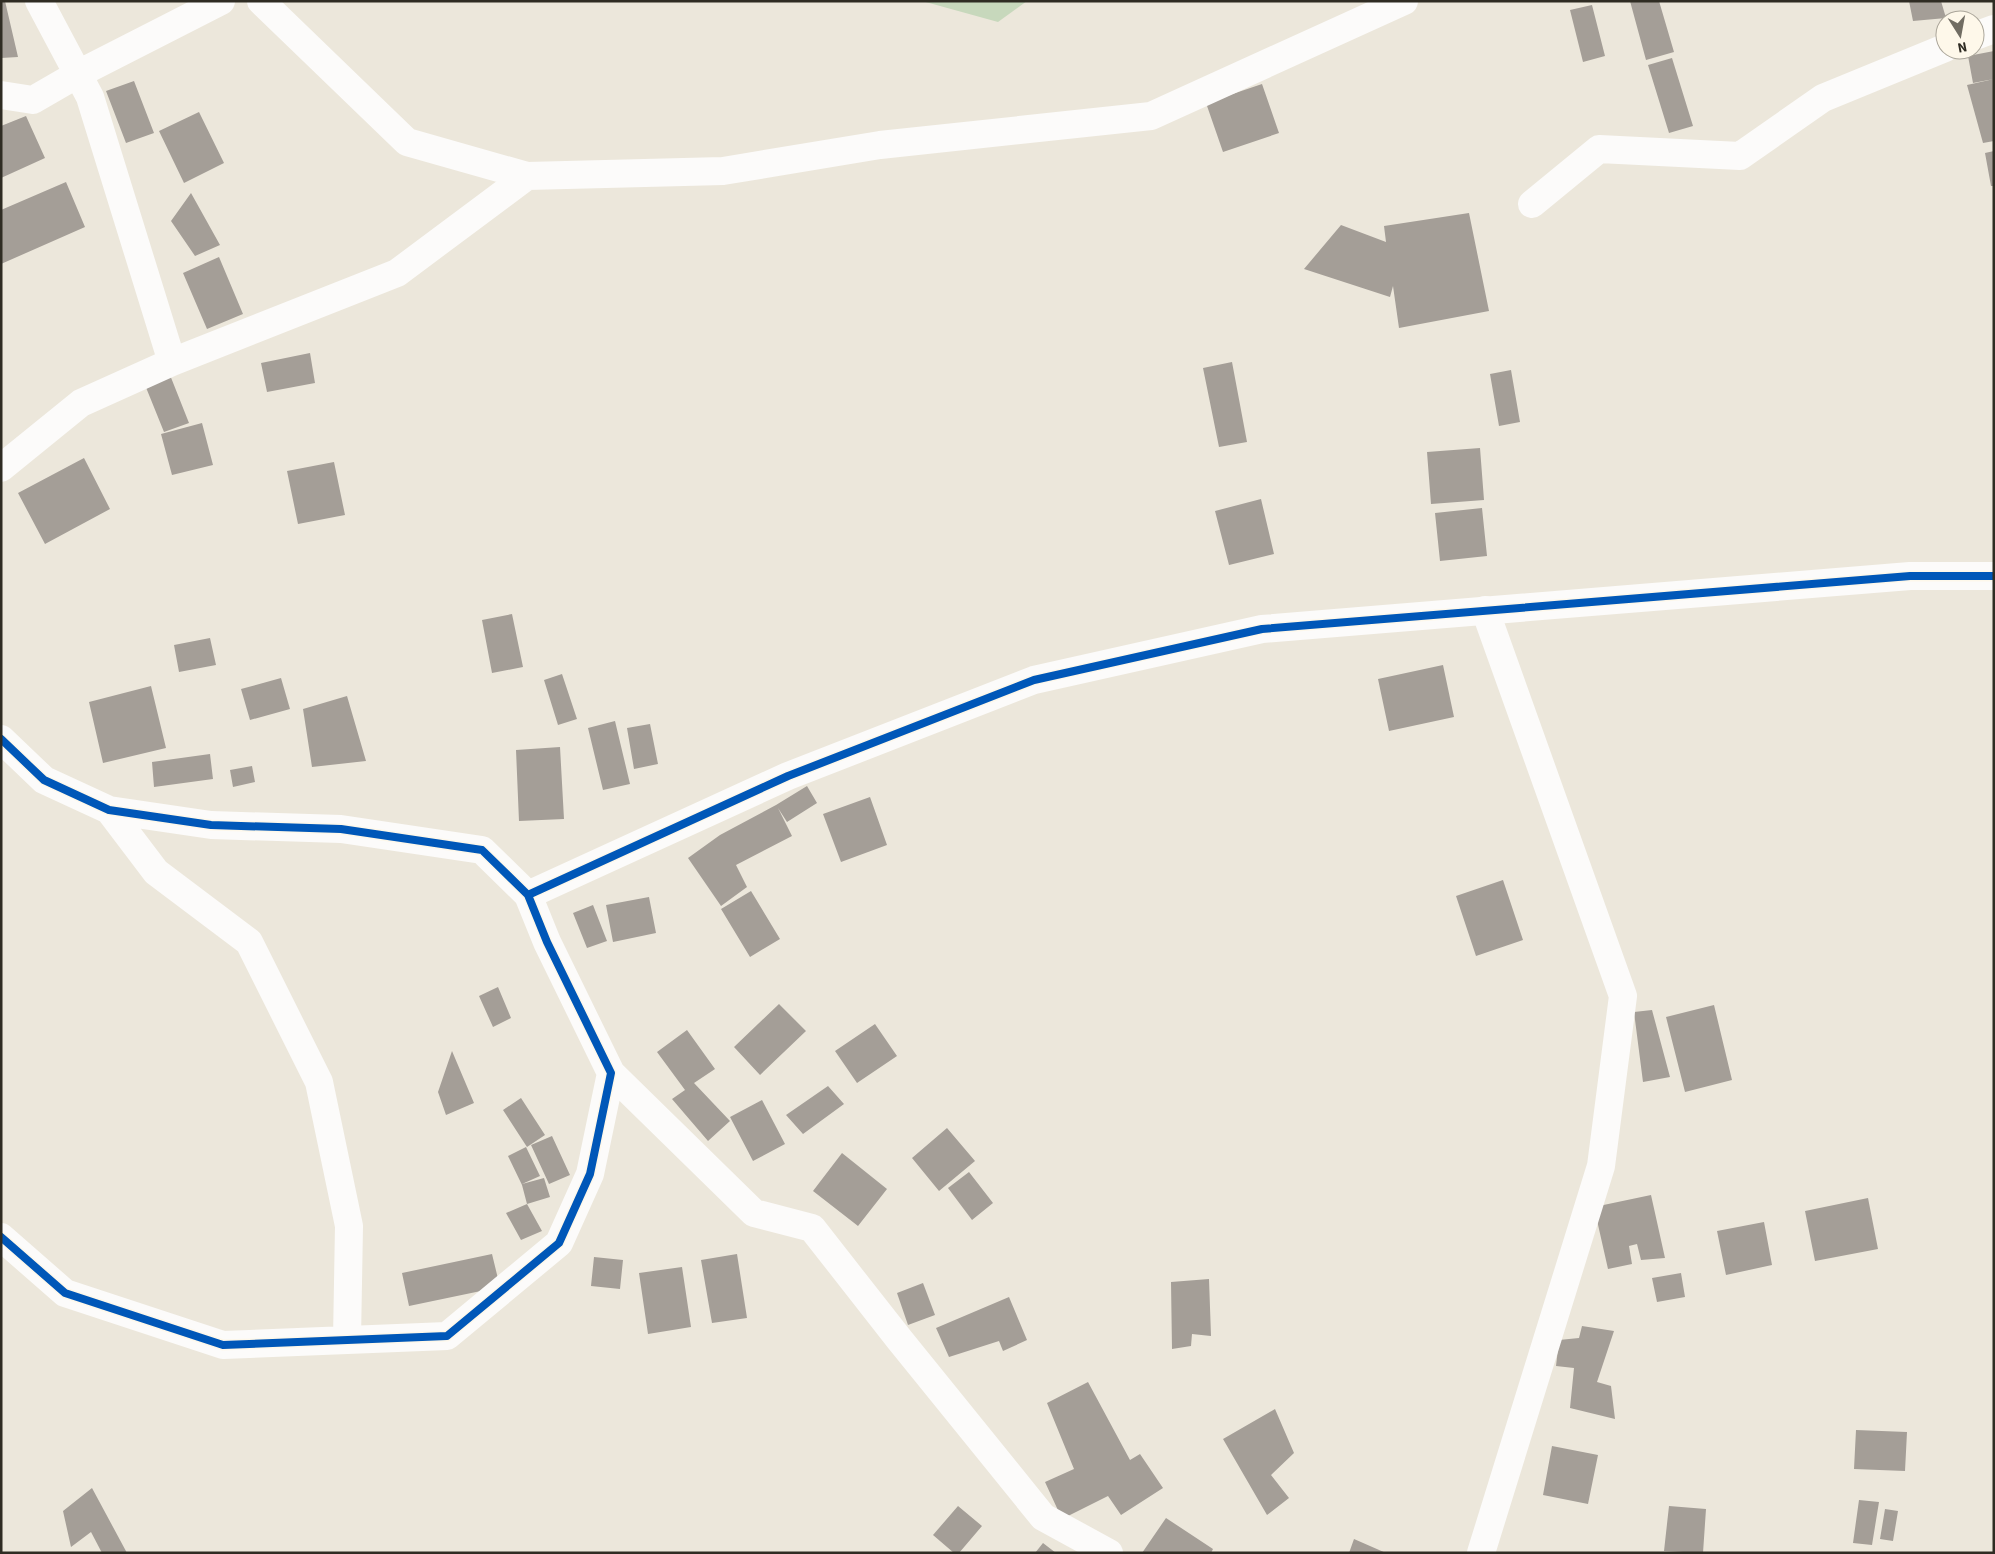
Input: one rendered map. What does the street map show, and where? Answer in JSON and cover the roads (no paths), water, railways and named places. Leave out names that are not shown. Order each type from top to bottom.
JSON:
[{"type":"street","points":[[39,1],[90,97],[172,362]]},
{"type":"street","points":[[1,95],[33,100],[78,74],[221,1]]},
{"type":"street","points":[[261,1],[407,142],[527,176],[723,171],[880,144],[1151,116],[1404,1]]},
{"type":"street","points":[[1532,204],[1599,149],[1740,156],[1823,98],[1935,52]]},
{"type":"street","points":[[1,468],[81,403],[172,362],[397,273],[527,176]]},
{"type":"street","points":[[528,894],[788,776],[1034,680],[1262,629],[1910,576],[1994,576]]},
{"type":"street","points":[[1481,1553],[1601,1166],[1623,996],[1485,610]]},
{"type":"street","points":[[1,739],[44,780],[109,810],[211,825],[341,829],[482,850],[528,894],[547,942],[611,1073],[754,1212],[812,1228],[899,1339],[1044,1517],[1109,1553]]},
{"type":"street","points":[[109,810],[156,872],[249,942],[319,1082],[348,1226],[347,1339]]},
{"type":"street","points":[[1,1237],[65,1293],[223,1345],[447,1336],[559,1243],[590,1174],[611,1073]]}]
